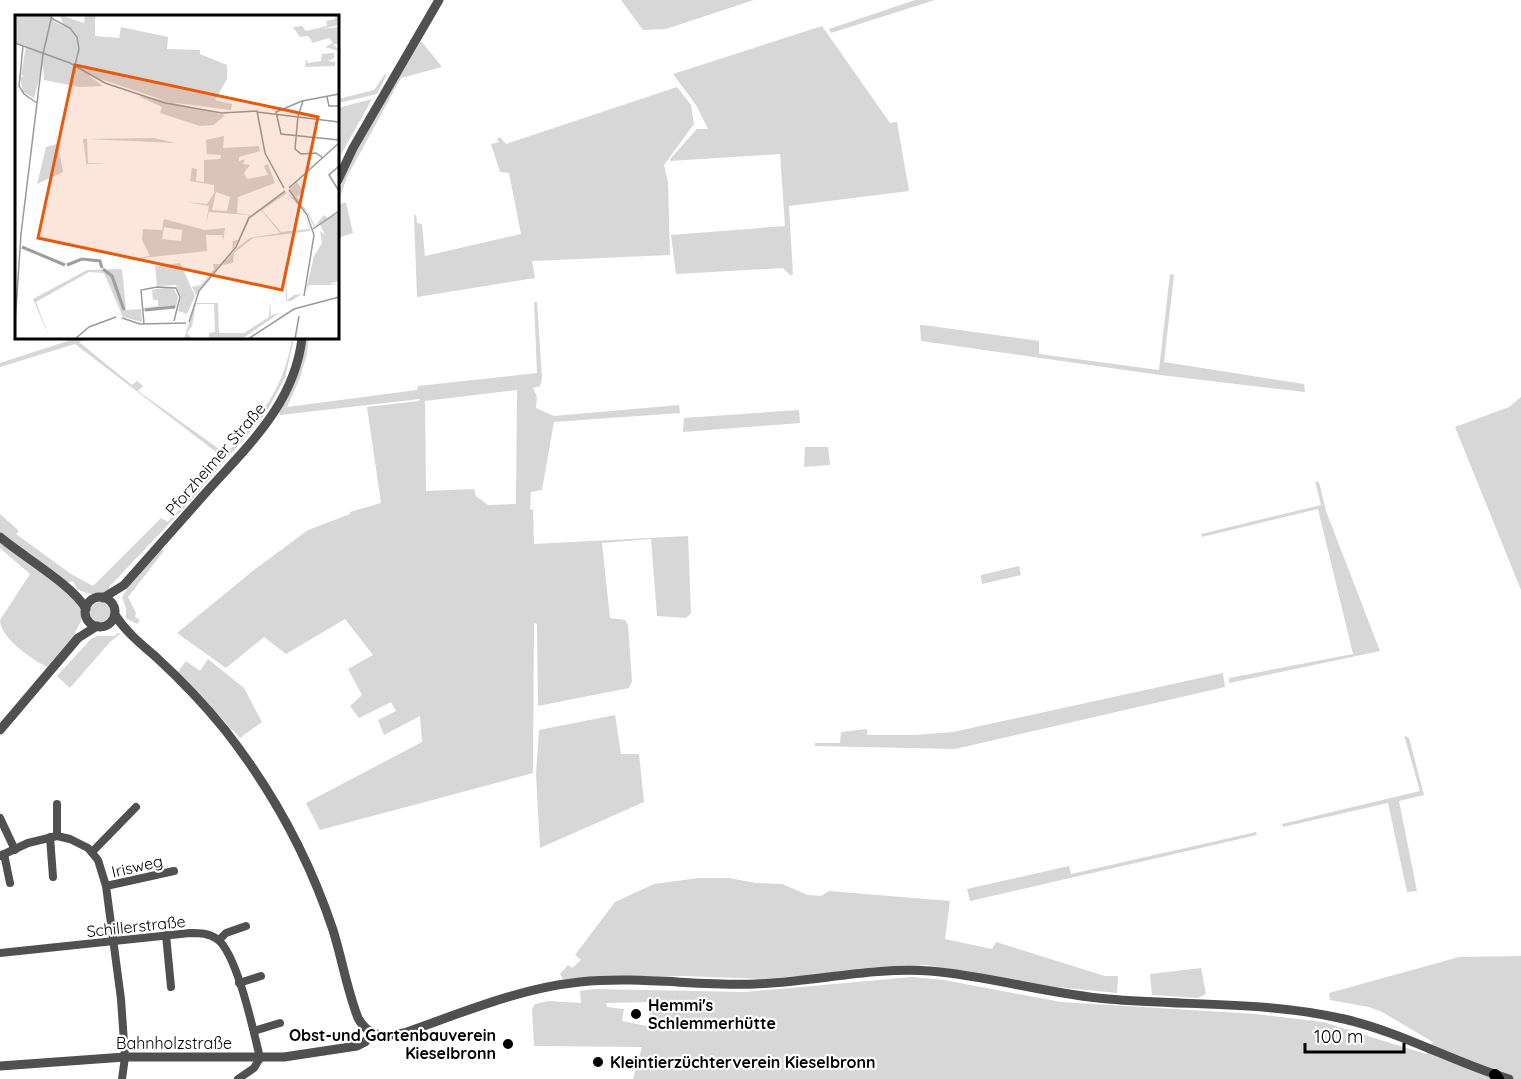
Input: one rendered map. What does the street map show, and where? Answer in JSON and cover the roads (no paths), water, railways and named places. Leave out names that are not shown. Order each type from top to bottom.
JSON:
[{"type":"street","points":[[339,178],[440,0]]},
{"type":"street","name":"Pforzheimer Straße","points":[[114,611],[124,585],[266,425],[279,406],[293,378],[302,339]]},
{"type":"street","points":[[0,537],[72,591],[90,622],[131,635]]},
{"type":"street","name":"Pforzheimer Straße","points":[[99,598],[124,585]]},
{"type":"street","points":[[72,591],[111,602],[114,611],[131,635],[174,674],[208,710],[240,750],[271,797],[298,846],[321,898],[340,954],[355,1010],[369,1031],[384,1036],[395,1035],[528,991],[581,982],[758,984],[903,970],[958,975],[1080,997],[1280,1008],[1316,1013],[1369,1026],[1497,1077],[1509,1079]]},
{"type":"street","points":[[0,730],[78,638],[90,602],[99,598]]},
{"type":"street","points":[[78,638],[112,620],[114,611]]},
{"type":"street","points":[[53,877],[57,804]]},
{"type":"street","points":[[92,852],[136,807]]},
{"type":"street","points":[[0,819],[15,850]]},
{"type":"street","points":[[10,883],[2,855],[28,843],[54,836],[80,843],[98,860],[106,886],[120,999],[125,1057],[122,1079]]},
{"type":"street","name":"Irisweg","points":[[106,886],[174,871]]},
{"type":"street","points":[[238,1079],[254,1068],[260,1058],[239,983],[231,960],[219,940],[226,933],[246,926]]},
{"type":"street","name":"Schillerstraße","points":[[0,953],[166,935],[204,934],[219,940]]},
{"type":"street","points":[[166,935],[171,987]]},
{"type":"street","points":[[239,983],[261,976]]},
{"type":"street","points":[[254,1030],[280,1023]]},
{"type":"street","name":"Bahnholzstraße","points":[[0,1066],[125,1057],[260,1058],[314,1054],[347,1047],[369,1031]]},
{"type":"place","name":"Hemmi's Schlemmerhütte","points":[[636,1014]]},
{"type":"place","name":"Obst-und Gartenbauverein Kieselbronn","points":[[508,1044]]},
{"type":"place","name":"Kleintierzüchterverein Kieselbronn","points":[[598,1062]]}]
